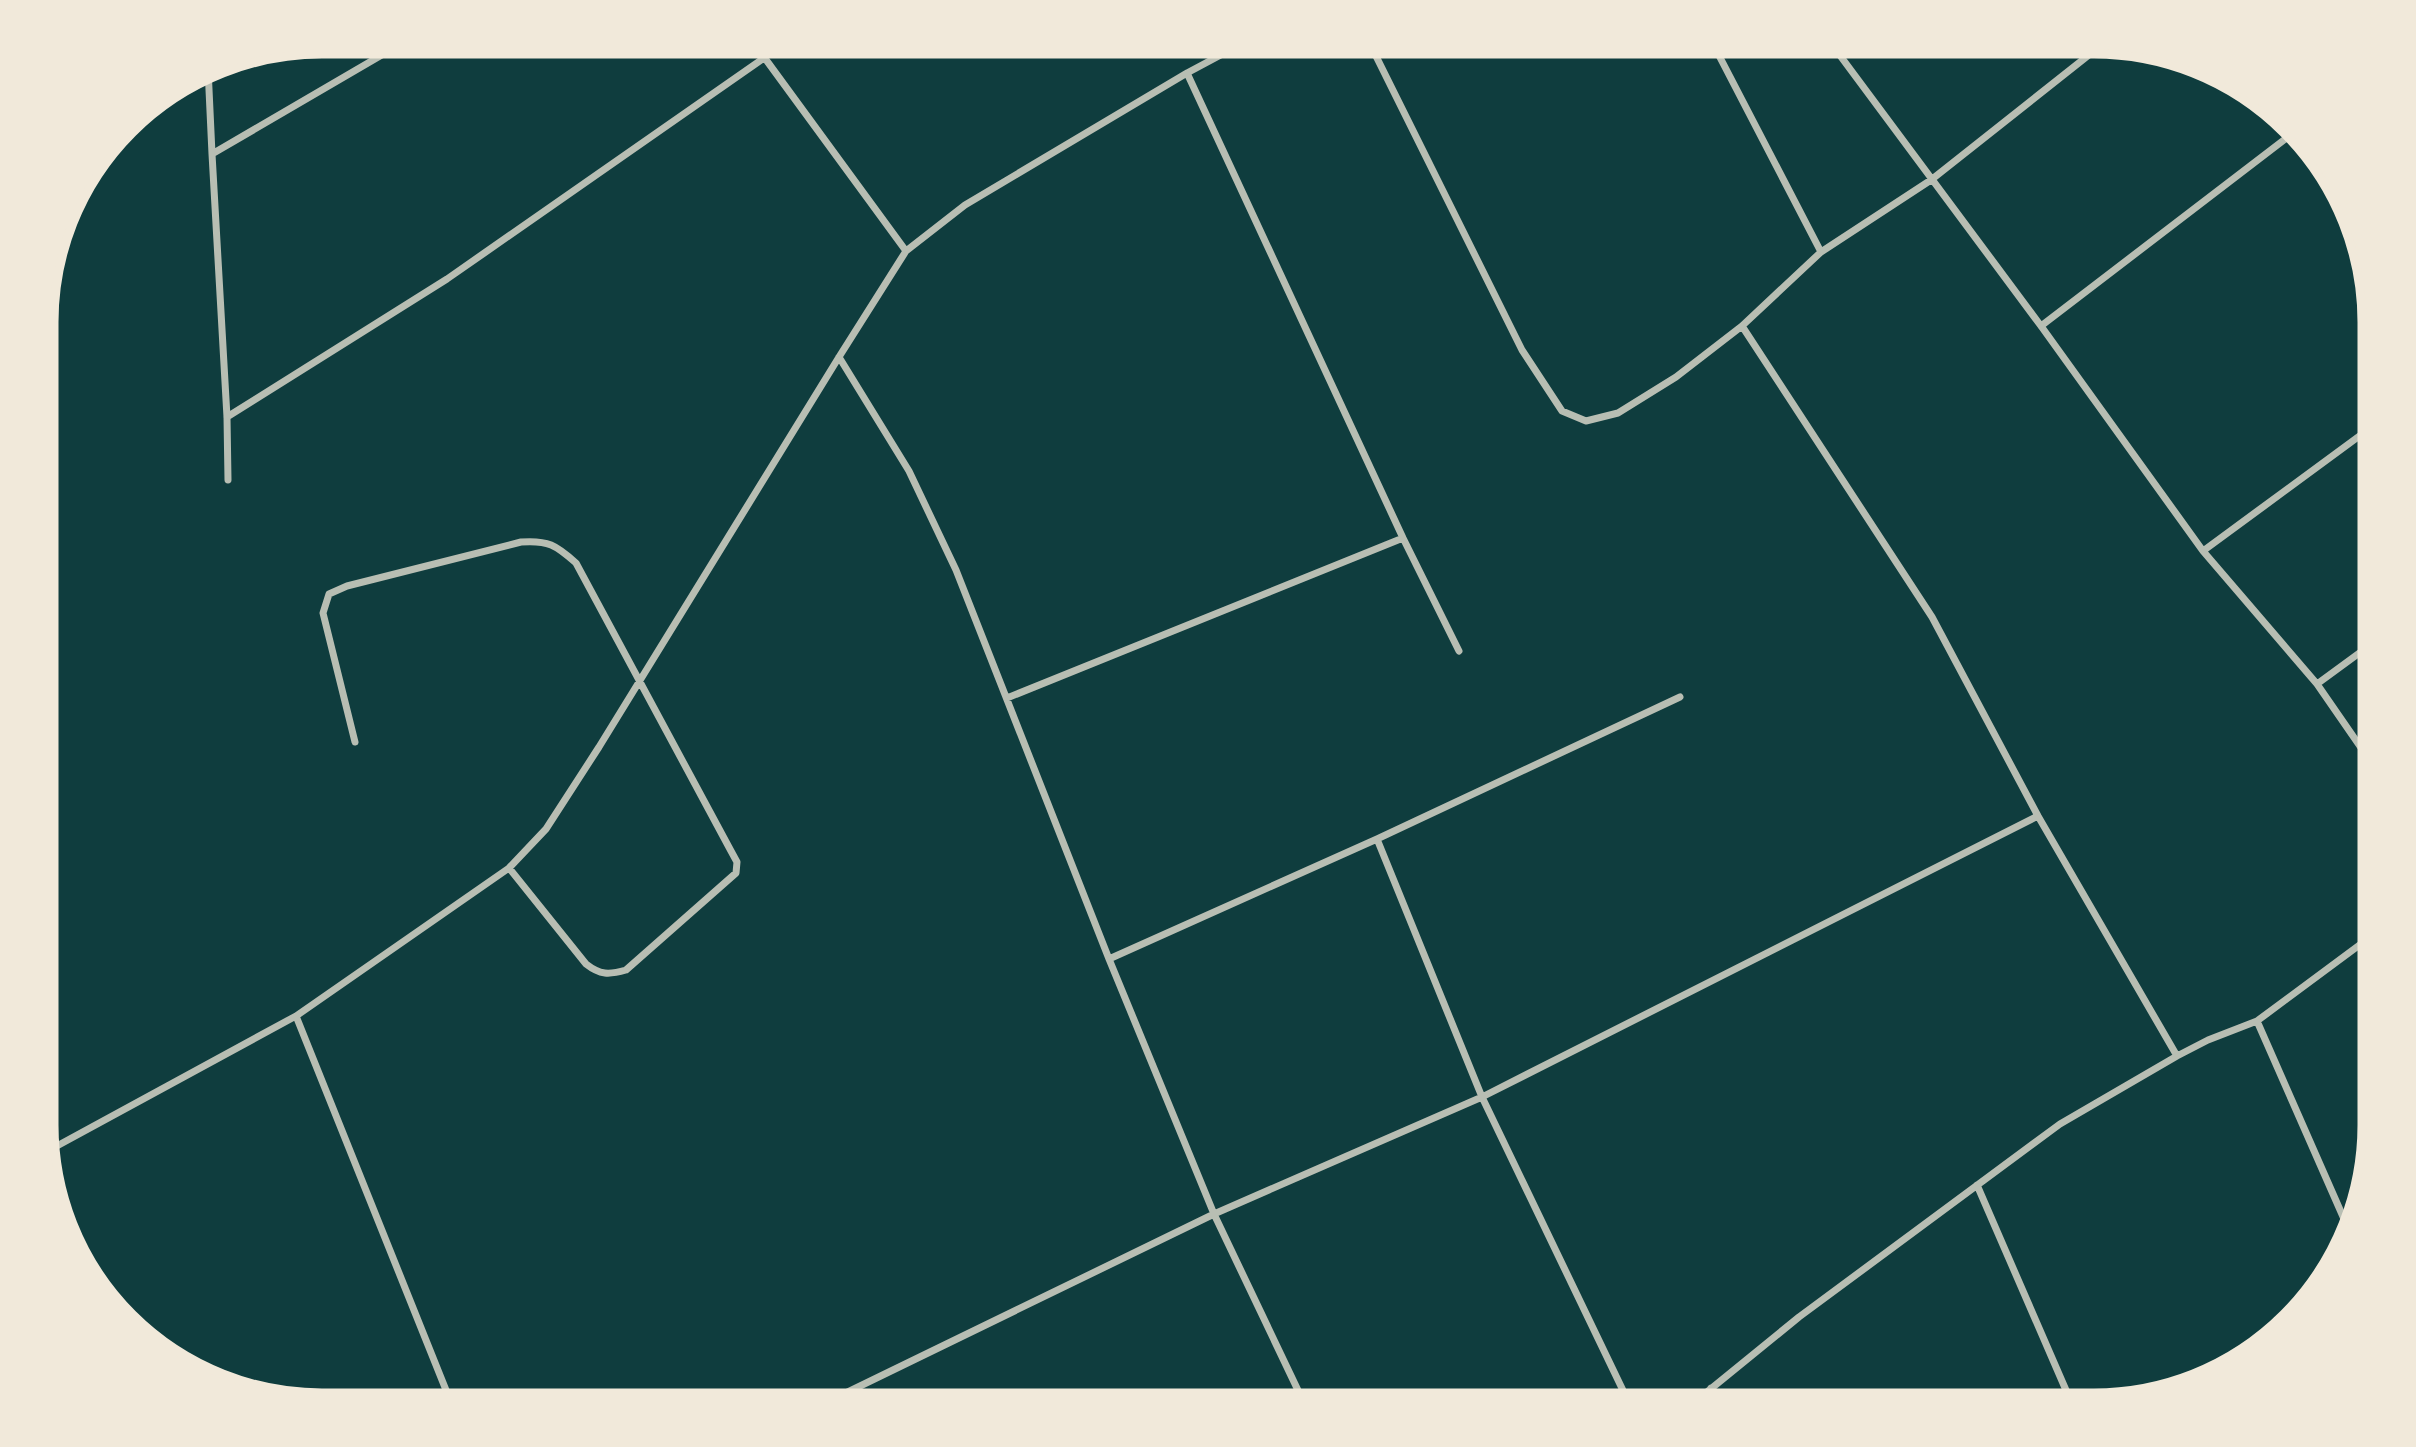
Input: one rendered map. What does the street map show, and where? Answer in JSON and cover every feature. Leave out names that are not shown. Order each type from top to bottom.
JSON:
[{"type":"street","points":[[212,155],[384,54]]},
{"type":"street","points":[[761,54],[906,251]]},
{"type":"street","points":[[227,416],[447,279],[770,54]]},
{"type":"street","points":[[55,1140],[56,1146],[296,1016],[509,867],[546,829],[641,681],[906,251],[965,205],[1223,54]]},
{"type":"street","points":[[1375,54],[1522,350],[1562,411],[1586,421],[1618,413],[1676,377],[1742,326],[1821,252],[1931,180],[2090,54]]},
{"type":"street","points":[[1718,54],[1821,252]]},
{"type":"street","points":[[1839,54],[2041,326],[2203,551],[2317,684],[2362,749]]},
{"type":"street","points":[[1187,73],[1403,538],[1459,651]]},
{"type":"street","points":[[209,80],[227,416],[228,480]]},
{"type":"street","points":[[2041,326],[2287,137]]},
{"type":"street","points":[[1742,326],[1932,617],[2038,816],[2177,1056]]},
{"type":"street","points":[[839,357],[909,471],[956,570],[1109,959],[1214,1214],[1298,1393]]},
{"type":"street","points":[[2203,551],[2362,434]]},
{"type":"street","points":[[1007,698],[1403,538]]},
{"type":"street","points":[[355,742],[323,612],[329,594],[347,586],[521,542],[540,541],[561,550],[576,563],[641,681],[732,850],[737,862],[736,873],[626,970],[610,974],[597,972],[586,964],[509,867]]},
{"type":"street","points":[[2317,684],[2362,651]]},
{"type":"street","points":[[1109,959],[1377,839],[1680,696]]},
{"type":"street","points":[[846,1393],[1214,1214],[1482,1097],[2038,816]]},
{"type":"street","points":[[1377,839],[1482,1097],[1624,1393]]},
{"type":"street","points":[[1705,1393],[1799,1317],[2060,1124],[2177,1056],[2208,1040],[2257,1021],[2362,943]]},
{"type":"street","points":[[296,1016],[447,1393]]},
{"type":"street","points":[[2257,1021],[2344,1220]]},
{"type":"street","points":[[1977,1185],[2067,1393]]},
{"type":"street","points":[[1711,1388],[1713,1393]]}]
